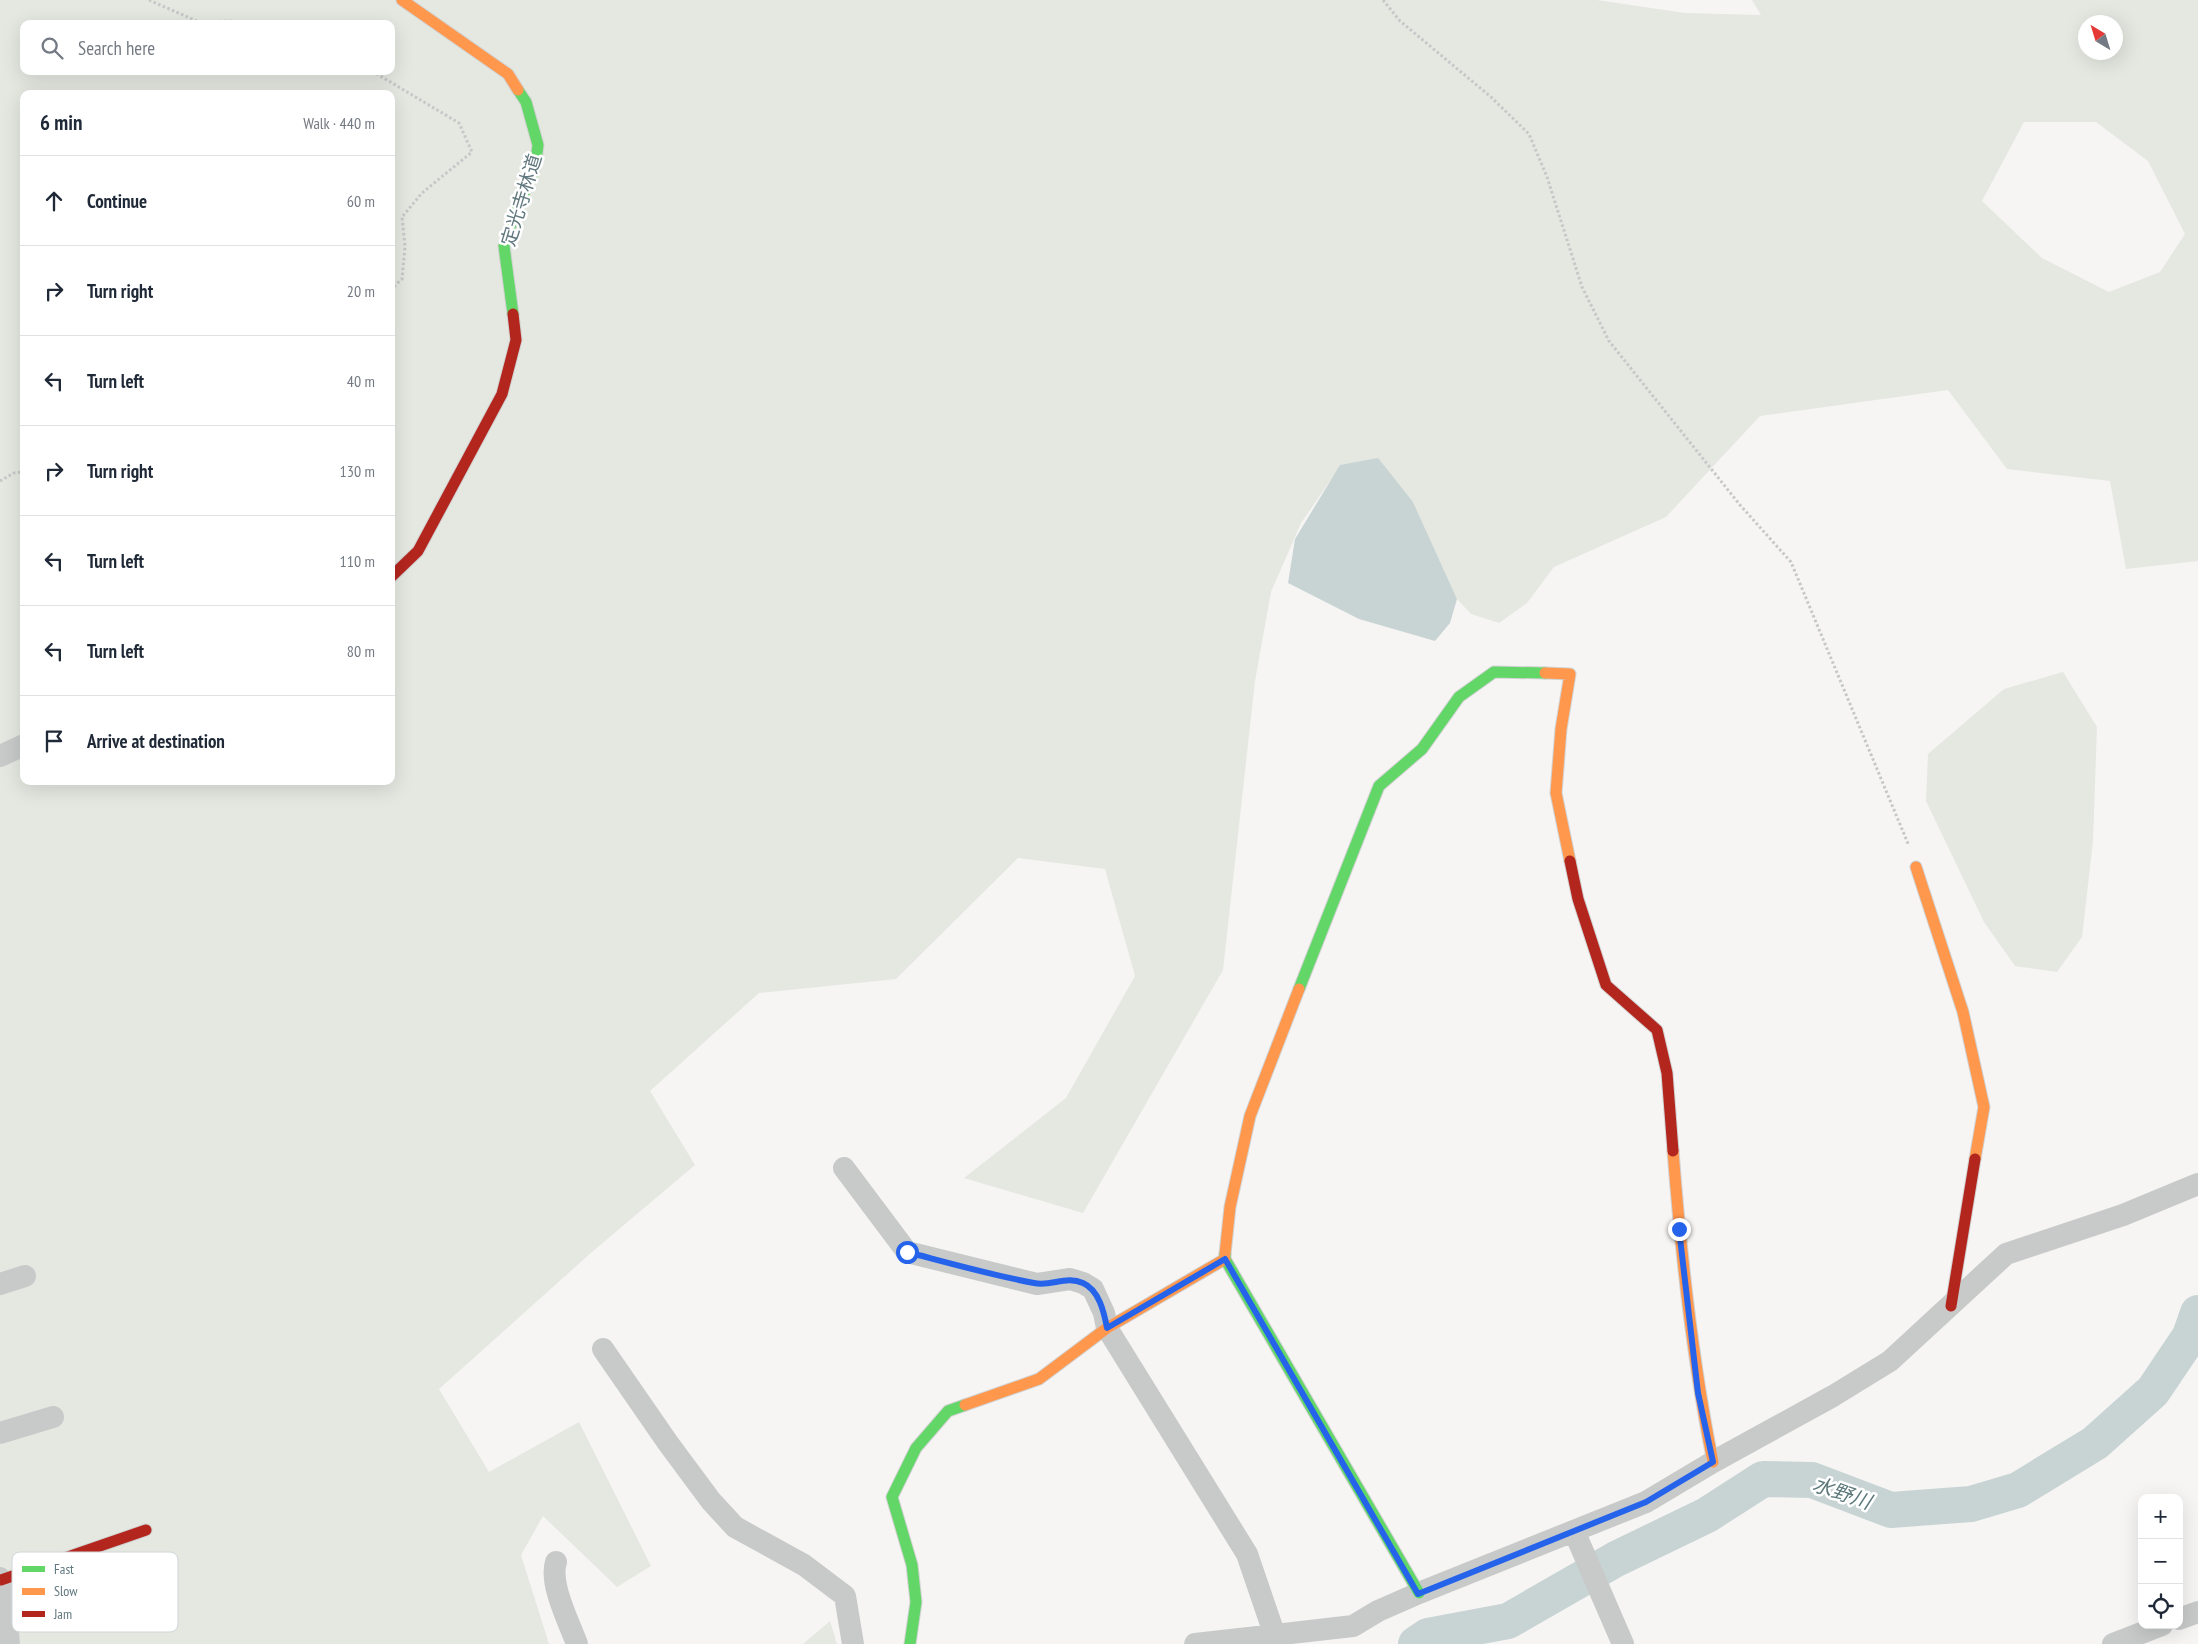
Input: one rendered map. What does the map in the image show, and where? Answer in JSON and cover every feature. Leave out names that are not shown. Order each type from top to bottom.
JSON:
[{"type":"street","name":"定光寺林道","points":[[395,573],[418,551],[502,394],[516,340],[504,246],[513,218],[535,168],[538,145],[526,102],[508,74],[402,0]]},
{"type":"street","points":[[1418,1594],[1225,1259],[1230,1208],[1250,1116],[1379,786],[1422,749],[1459,697],[1494,672],[1570,674],[1561,730],[1556,793],[1578,899],[1606,985],[1657,1030],[1661,1047],[1667,1073],[1679,1229],[1698,1393],[1713,1462]]},
{"type":"street","points":[[0,756],[20,747]]},
{"type":"street","points":[[1916,868],[1964,1012],[1984,1107],[1951,1306]]},
{"type":"street","points":[[844,1168],[907,1252],[1037,1284],[1070,1279],[1083,1283],[1093,1289],[1104,1313],[1107,1328],[1248,1554],[1275,1636]]},
{"type":"street","points":[[1195,1644],[1275,1636],[1347,1635],[1378,1611],[1418,1594],[1576,1537],[1646,1502],[1713,1462],[1833,1396],[1890,1361],[2006,1254],[2123,1215],[2198,1184]]},
{"type":"street","points":[[910,1644],[916,1602],[912,1565],[892,1496],[916,1448],[948,1412],[1040,1379],[1107,1328],[1225,1259]]},
{"type":"street","points":[[0,1284],[25,1276]]},
{"type":"street","points":[[604,1349],[700,1487],[735,1527],[804,1565],[845,1596],[853,1644]]},
{"type":"street","points":[[0,1433],[53,1416]]},
{"type":"street","points":[[80,1552],[146,1530]]},
{"type":"street","points":[[1576,1537],[1623,1644]]},
{"type":"street","points":[[556,1562],[553,1571],[560,1599],[577,1644]]},
{"type":"street","points":[[9,1644],[4,1588],[0,1579],[12,1575]]},
{"type":"street","points":[[2183,1618],[2198,1612]]},
{"type":"street","points":[[2113,1644],[2152,1629]]},
{"type":"path","points":[[149,0],[194,20]]},
{"type":"path","points":[[1382,0],[1400,21],[1491,97],[1529,134],[1547,177],[1582,287],[1609,341],[1740,505],[1791,562],[1904,831],[1916,868]]},
{"type":"path","points":[[379,75],[459,123],[472,152],[422,193],[402,217],[405,247],[402,279],[395,285]]},
{"type":"path","points":[[0,481],[14,473],[20,472]]},
{"type":"shaded area","points":[[0,0],[1597,0],[1685,13],[1761,15],[1752,0],[2198,0],[2198,561],[2126,569],[2110,481],[2007,469],[1948,390],[1760,416],[1666,517],[1554,567],[1527,603],[1499,623],[1471,614],[1457,599],[1413,502],[1341,465],[1301,523],[1271,592],[1255,681],[1223,970],[1083,1213],[964,1178],[1066,1098],[1135,976],[1105,869],[1018,858],[896,979],[759,993],[650,1091],[695,1165],[592,1252],[439,1389],[489,1472],[579,1422],[651,1566],[617,1587],[543,1516],[521,1555],[549,1644],[0,1644]],"holes":[[[2024,122],[2096,122],[2148,161],[2185,234],[2160,272],[2109,292],[2042,258],[1982,201]]]},
{"type":"shaded area","points":[[1378,458],[1413,502],[1457,599],[1450,623],[1435,641],[1359,619],[1288,583],[1295,539],[1340,465]]},
{"type":"shaded area","points":[[2063,672],[2097,727],[2093,841],[2082,937],[2057,972],[2015,966],[1984,922],[1926,801],[1928,754],[2004,689]]},
{"type":"shaded area","points":[[830,1621],[837,1644],[803,1644]]},
{"type":"waterway","name":"水野川","points":[[1416,1644],[1428,1636],[1508,1621],[1616,1559],[1707,1515],[1763,1479],[1812,1480],[1891,1510],[1971,1504],[2018,1490],[2095,1443],[2153,1391],[2190,1336],[2198,1313]]},
{"type":"traffic: fast","points":[[513,314],[504,246],[513,218],[535,168],[538,145],[526,102],[518,90]]},
{"type":"traffic: fast","points":[[1299,989],[1379,786],[1422,749],[1459,697],[1494,672],[1545,673]]},
{"type":"traffic: fast","points":[[1225,1254],[1225,1259],[1419,1593]]},
{"type":"traffic: fast","points":[[910,1644],[916,1602],[912,1565],[892,1497],[916,1448],[948,1411],[965,1405]]},
{"type":"traffic: slow","points":[[402,0],[508,74],[518,90]]},
{"type":"traffic: slow","points":[[1545,673],[1570,674],[1561,729],[1556,793],[1570,861]]},
{"type":"traffic: slow","points":[[1916,867],[1963,1012],[1984,1107],[1975,1159]]},
{"type":"traffic: slow","points":[[1225,1254],[1230,1207],[1250,1116],[1299,989]]},
{"type":"traffic: slow","points":[[1673,1151],[1688,1307],[1699,1385],[1713,1462]]},
{"type":"traffic: slow","points":[[965,1405],[1039,1379],[1107,1328],[1225,1259]]},
{"type":"traffic: jam","points":[[395,573],[418,551],[502,394],[516,340],[513,314]]},
{"type":"traffic: jam","points":[[1570,861],[1578,899],[1606,985],[1657,1030],[1667,1073],[1673,1151]]},
{"type":"traffic: jam","points":[[1951,1306],[1975,1159]]},
{"type":"traffic: jam","points":[[82,1552],[146,1530]]},
{"type":"traffic: jam","points":[[1,1580],[12,1576]]},
{"type":"route","points":[[907,1252],[1037,1284],[1070,1279],[1083,1283],[1093,1289],[1104,1313],[1107,1328],[1225,1259],[1241,1290],[1418,1594],[1646,1502],[1713,1462],[1698,1393],[1686,1275],[1679,1229]]}]
